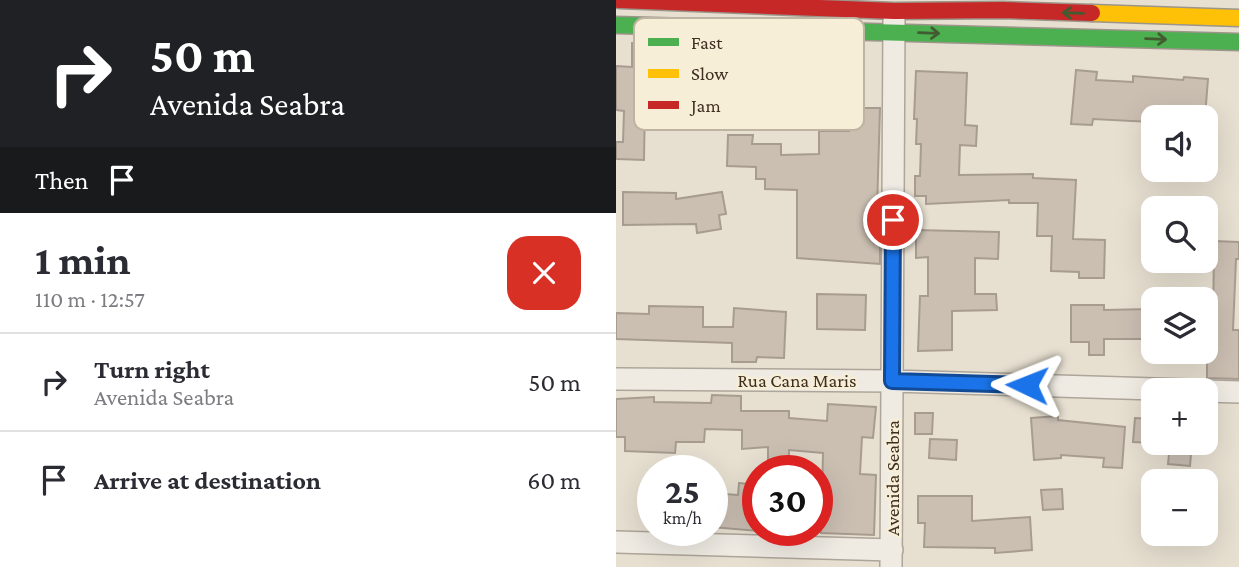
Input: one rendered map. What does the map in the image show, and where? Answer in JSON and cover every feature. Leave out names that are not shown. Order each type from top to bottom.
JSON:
[{"type":"street","points":[[619,0],[894,11],[1003,10],[1239,18]]},
{"type":"street","name":"Avenida Seabra","points":[[891,559],[894,11]]},
{"type":"street","points":[[616,25],[634,26]]},
{"type":"street","points":[[864,32],[1239,43]]},
{"type":"street","name":"Rua Cana Maris","points":[[616,379],[892,381],[1141,389]]},
{"type":"street","points":[[1218,391],[1239,392]]},
{"type":"street","points":[[616,542],[891,559]]},
{"type":"building","points":[[634,43],[634,130],[644,130],[644,160],[616,159],[616,142],[623,142],[624,111],[616,110],[616,66],[632,67]]},
{"type":"building","points":[[1076,70],[1097,72],[1096,80],[1133,82],[1133,76],[1208,79],[1206,105],[1141,105],[1141,121],[1093,119],[1092,125],[1071,124]]},
{"type":"building","points":[[916,71],[967,73],[965,125],[977,126],[976,146],[960,145],[959,175],[1033,174],[1033,178],[1076,180],[1073,239],[1105,240],[1104,278],[1079,278],[1079,272],[1051,271],[1052,236],[1037,236],[1038,203],[1009,203],[1009,200],[926,204],[926,196],[915,196],[915,176],[920,176],[921,144],[916,144],[917,119],[914,119]]},
{"type":"building","points":[[864,108],[880,108],[877,209],[880,209],[880,264],[797,258],[797,190],[765,189],[765,179],[756,179],[756,167],[727,166],[728,135],[753,135],[752,144],[781,144],[781,155],[819,154],[819,131],[864,130]]},
{"type":"building","points":[[623,192],[676,193],[676,199],[722,192],[726,214],[719,215],[721,229],[697,233],[696,224],[623,225]]},
{"type":"building","points":[[916,230],[999,232],[998,259],[975,258],[975,294],[996,294],[997,310],[952,311],[952,350],[918,351],[920,296],[928,296],[928,257],[916,258]]},
{"type":"building","points":[[1218,241],[1239,242],[1233,330],[1239,330],[1239,379],[1207,378],[1207,364],[1218,364],[1218,287],[1213,287],[1214,273],[1218,273]]},
{"type":"building","points":[[817,294],[866,295],[865,330],[817,329]]},
{"type":"building","points":[[1071,305],[1104,305],[1104,310],[1141,309],[1141,339],[1104,339],[1104,355],[1089,355],[1089,342],[1071,342]]},
{"type":"building","points":[[649,306],[703,307],[703,327],[733,327],[734,308],[786,312],[784,358],[757,357],[756,362],[732,362],[732,343],[616,339],[616,313],[649,314]]},
{"type":"building","points":[[712,395],[741,396],[741,411],[789,411],[789,418],[827,421],[828,404],[876,407],[873,438],[862,437],[860,474],[876,475],[874,535],[833,533],[833,455],[789,450],[789,455],[768,455],[768,447],[742,449],[742,430],[705,429],[704,442],[676,442],[675,453],[625,451],[625,437],[616,437],[616,399],[654,397],[654,402],[711,403]]},
{"type":"building","points":[[915,413],[933,413],[932,434],[915,434]]},
{"type":"building","points":[[1058,416],[1058,420],[1125,427],[1122,468],[1103,467],[1104,458],[1061,455],[1061,458],[1034,460],[1031,418]]},
{"type":"building","points":[[1135,418],[1141,418],[1141,442],[1133,442]]},
{"type":"building","points":[[930,439],[957,440],[956,460],[929,458]]},
{"type":"building","points":[[1169,455],[1191,455],[1190,466],[1168,464]]},
{"type":"building","points":[[739,483],[742,483],[742,530],[728,528],[728,494],[738,495]]},
{"type":"building","points":[[1062,489],[1063,509],[1043,510],[1041,490]]},
{"type":"building","points":[[918,496],[972,496],[972,521],[1030,517],[1032,550],[995,553],[995,548],[924,547],[925,523],[918,523]]},
{"type":"traffic: fast","points":[[616,25],[634,25]]},
{"type":"traffic: fast","points":[[864,32],[1239,42]]},
{"type":"traffic: slow","points":[[1092,13],[1239,18]]},
{"type":"traffic: jam","points":[[619,0],[894,11],[1003,10],[1092,13]]},
{"type":"route","points":[[893,220],[892,381],[1027,385]]}]
